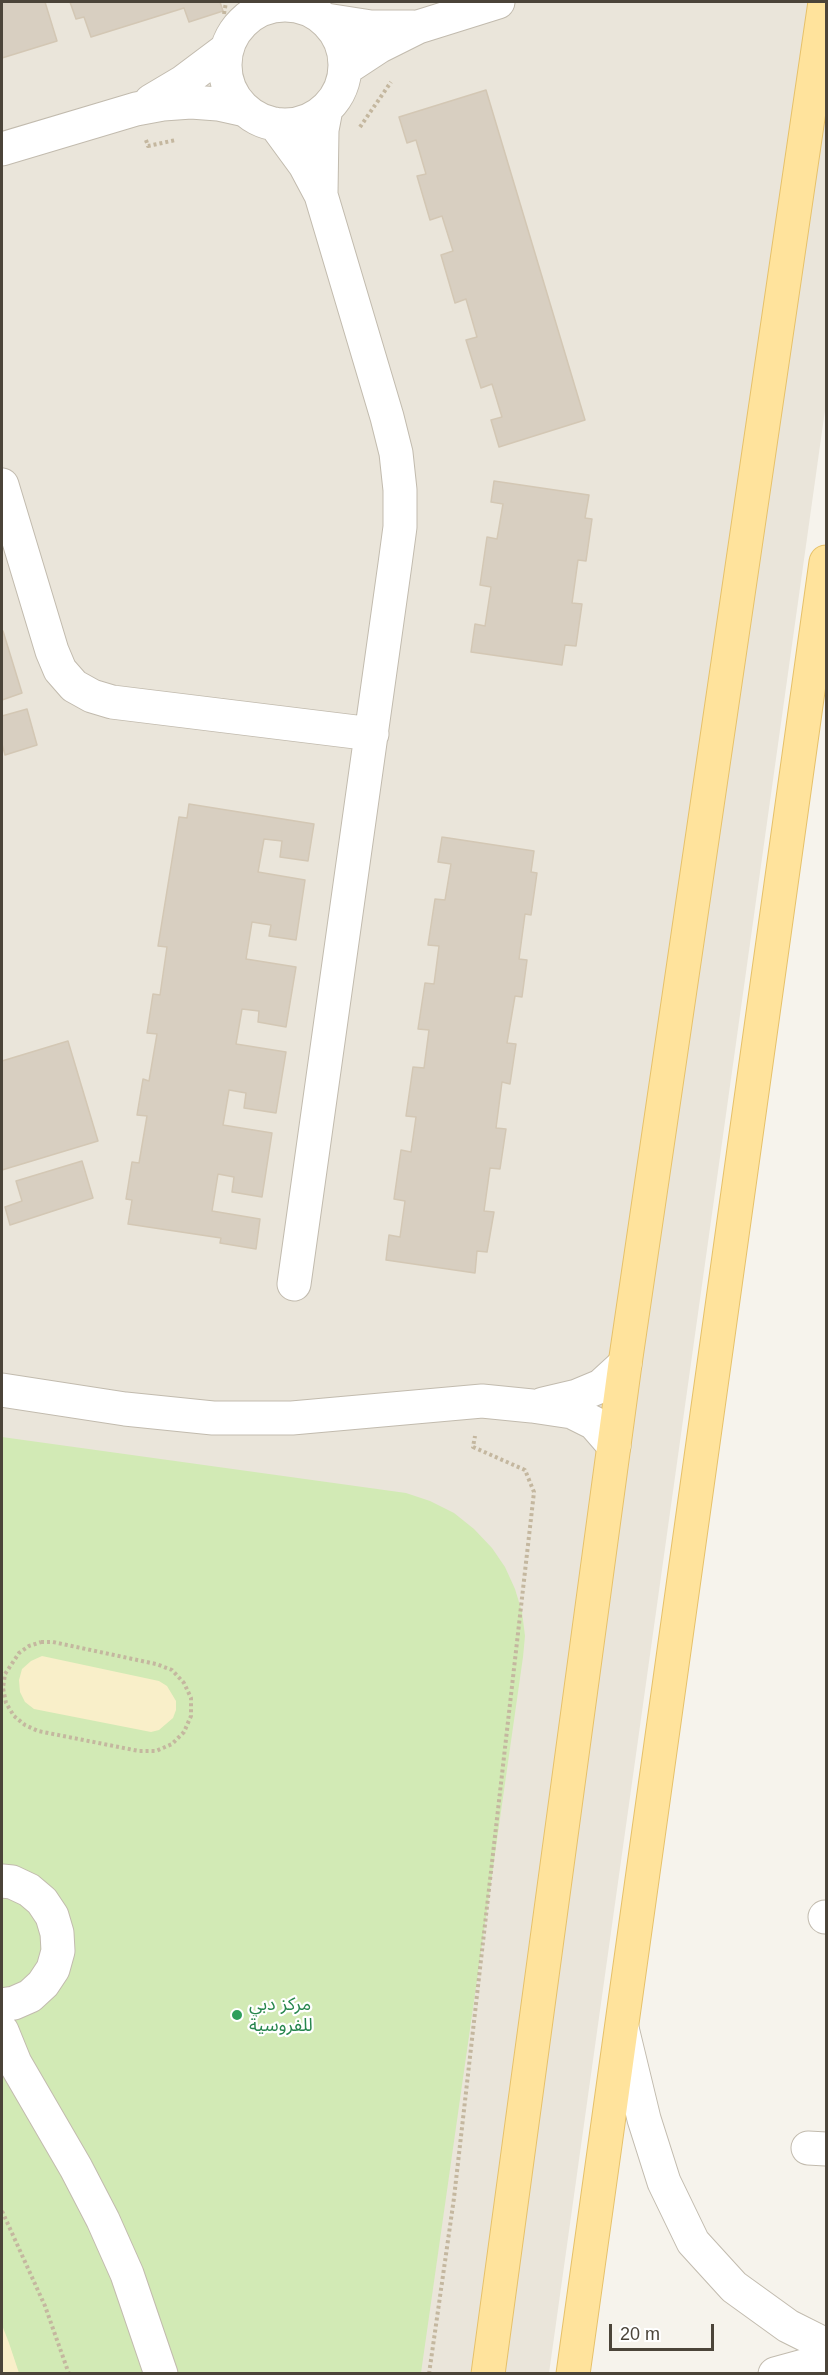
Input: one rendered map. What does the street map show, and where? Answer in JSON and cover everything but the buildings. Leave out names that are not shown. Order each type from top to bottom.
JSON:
[{"type":"main road","points":[[488,2373],[625,1365],[825,2]]},
{"type":"main road","points":[[573,2373],[826,562]]},
{"type":"street","points":[[345,69],[380,46],[418,27],[498,2]]},
{"type":"street","points":[[321,195],[322,130],[326,109],[342,84],[345,69],[343,51],[337,34],[326,20],[311,10],[293,3],[245,11],[227,49],[225,66],[227,82],[234,97],[245,110],[259,119],[274,124],[302,122],[326,109]]},
{"type":"street","points":[[326,20],[371,27],[418,27]]},
{"type":"street","points":[[136,109],[183,82],[227,49]]},
{"type":"street","points":[[2,149],[136,109],[191,102],[218,104],[245,110]]},
{"type":"street","points":[[274,124],[301,158],[321,195],[387,417],[396,453],[400,490],[400,527],[294,1284]]},
{"type":"street","points":[[2,485],[52,651],[60,670],[74,686],[92,696],[112,702],[372,734]]},
{"type":"street","points":[[532,1406],[576,1396],[601,1386],[625,1365]]},
{"type":"street","points":[[2,1390],[124,1409],[213,1418],[292,1418],[482,1401],[573,1412],[594,1423],[614,1446]]},
{"type":"street","points":[[2,1881],[12,1882],[28,1890],[42,1901],[52,1916],[57,1933],[58,1951],[53,1969],[44,1984],[30,1996],[2,2005]]},
{"type":"street","points":[[621,2024],[644,2119],[664,2182],[693,2242],[734,2287],[788,2326],[826,2346]]},
{"type":"street","points":[[2,2031],[15,2064],[76,2168],[103,2220],[131,2285],[161,2373]]},
{"type":"street","points":[[775,2373],[826,2360]]},
{"type":"path","points":[[355,134],[392,81]]},
{"type":"path","points":[[429,2373],[454,2198],[534,1492],[525,1470],[473,1448],[482,1401]]},
{"type":"path","points":[[41,1642],[53,1642],[156,1664],[172,1670],[184,1683],[191,1698],[190,1716],[184,1732],[172,1744],[156,1750],[139,1751],[38,1731],[25,1725],[14,1716],[4,1703],[5,1674],[10,1663],[29,1646],[41,1642]]},
{"type":"path","points":[[2,2211],[45,2306],[69,2373]]},
{"type":"shaded area","points":[[2,2],[826,2],[826,403],[549,2373],[2,2374]]},
{"type":"green space","name":"مركز دبي للفروسية","points":[[2,1437],[406,1493],[430,1501],[454,1513],[474,1529],[492,1548],[505,1567],[515,1589],[522,1612],[525,1636],[523,1657],[421,2373],[2,2374]]},
{"type":"sand","points":[[42,1656],[159,1681],[167,1686],[176,1701],[173,1718],[159,1730],[151,1732],[34,1709],[25,1702],[20,1692],[19,1680],[22,1669],[31,1661]]},
{"type":"sand","points":[[2,2325],[9,2343],[19,2373],[2,2373]]},
{"type":"place","name":"مركز دبي للفروسية","points":[[237,2015]]}]
